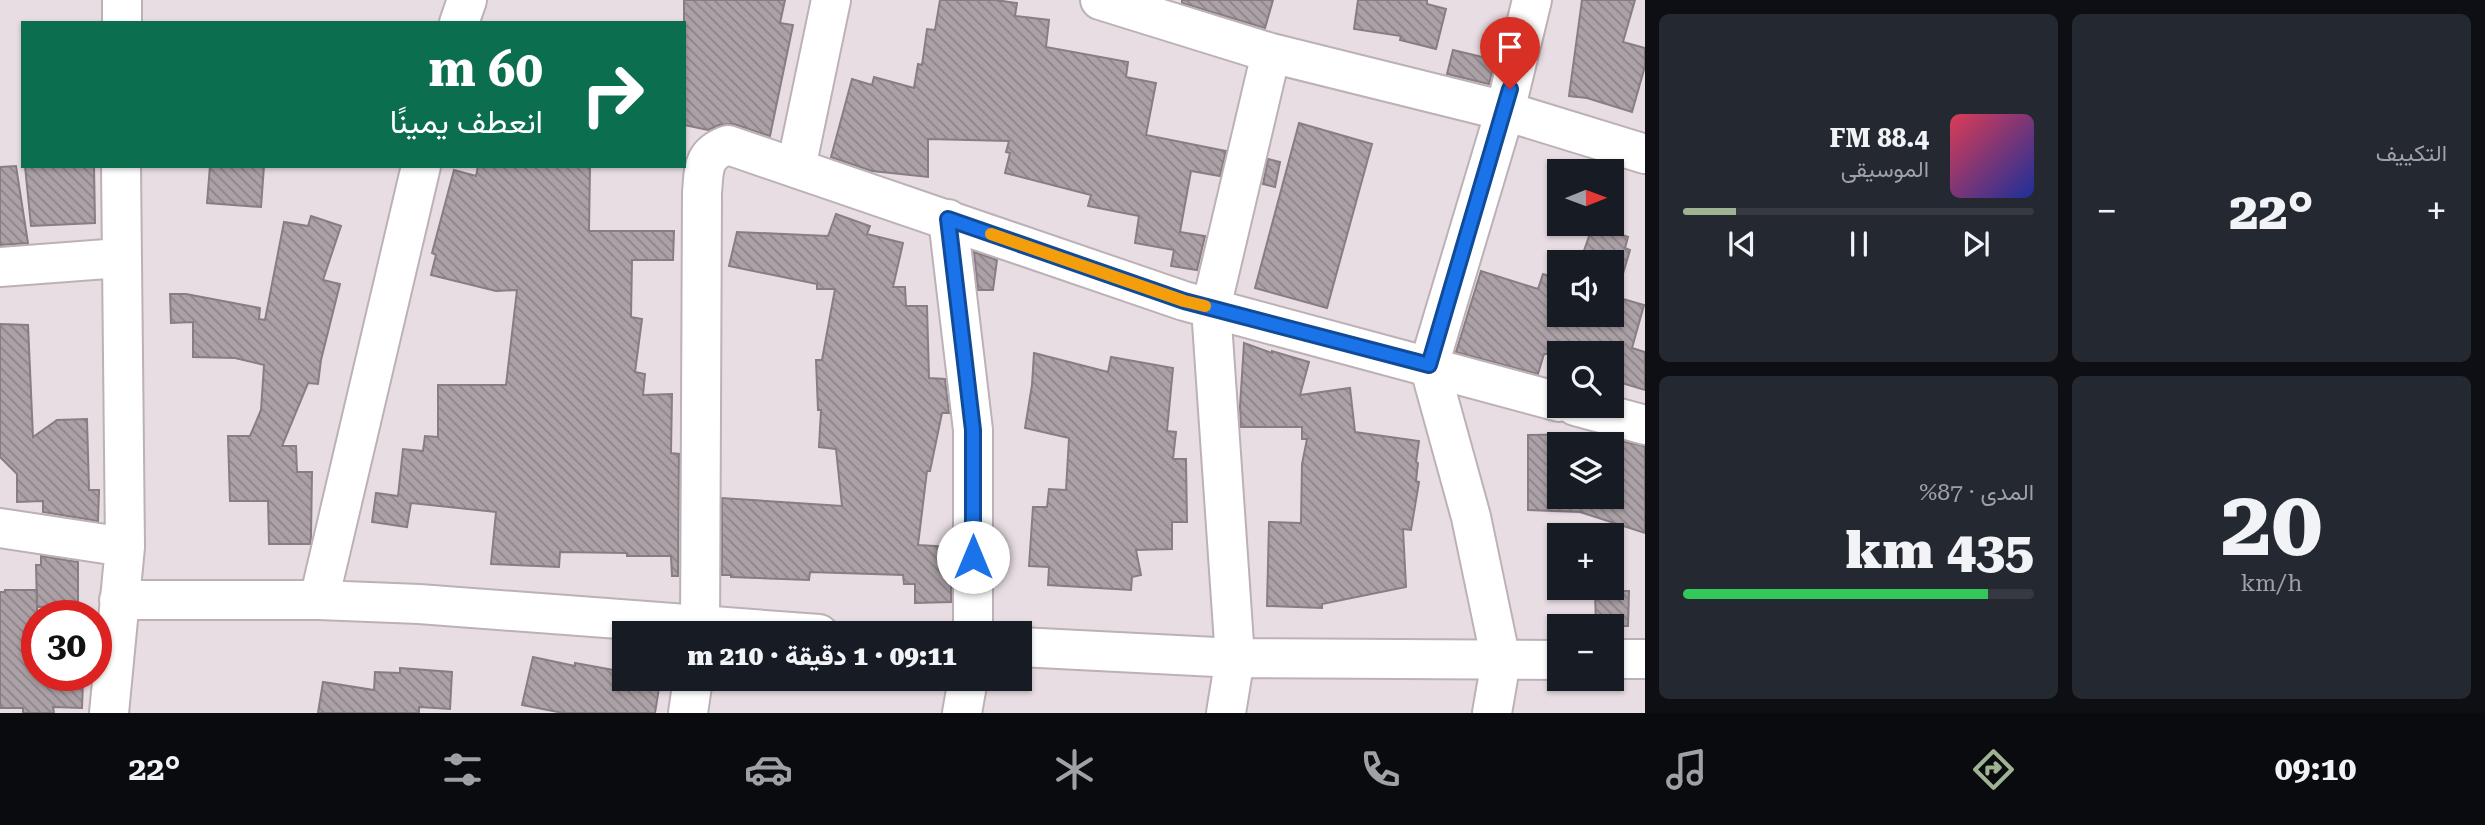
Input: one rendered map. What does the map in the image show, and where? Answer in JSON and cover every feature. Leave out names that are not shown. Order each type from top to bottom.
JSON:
[{"type":"street","points":[[122,0],[122,21]]},
{"type":"street","points":[[460,21],[467,0]]},
{"type":"street","points":[[796,168],[831,0]]},
{"type":"street","points":[[1100,0],[1271,54],[1504,111],[1645,154]]},
{"type":"street","points":[[1492,713],[1501,660],[1471,517],[1429,365],[1504,111],[1532,0]]},
{"type":"street","points":[[1226,713],[1235,658],[1211,308],[1271,54]]},
{"type":"street","points":[[701,621],[702,193],[705,163],[717,149],[728,145],[1184,301],[1547,398]]},
{"type":"street","points":[[109,713],[125,547],[121,168]]},
{"type":"street","points":[[319,600],[421,168]]},
{"type":"street","points":[[948,219],[973,430],[973,621]]},
{"type":"street","points":[[0,267],[120,258]]},
{"type":"street","points":[[1619,418],[1645,425]]},
{"type":"street","points":[[0,528],[125,547]]},
{"type":"street","points":[[119,600],[319,600],[419,604],[612,621]]},
{"type":"street","points":[[1032,648],[1235,658],[1547,660]]},
{"type":"street","points":[[688,713],[691,691]]},
{"type":"street","points":[[962,713],[966,691]]},
{"type":"building","points":[[684,0],[785,0],[780,23],[793,25],[770,136],[734,124],[719,125],[708,130],[686,125]]},
{"type":"building","points":[[940,0],[995,0],[1017,3],[1015,16],[1049,20],[1046,47],[1128,62],[1126,77],[1156,83],[1146,135],[1226,151],[1220,176],[1191,171],[1180,232],[1205,236],[1197,270],[1171,266],[1174,250],[1135,243],[1139,216],[1088,206],[1091,195],[1005,173],[1010,153],[1006,152],[1009,141],[928,139],[928,177],[872,171],[831,157],[852,79],[872,85],[874,77],[914,88],[918,64],[922,65],[927,29],[935,30]]},
{"type":"building","points":[[1182,0],[1273,0],[1265,28],[1182,3]]},
{"type":"building","points":[[1358,0],[1427,0],[1427,4],[1446,9],[1436,49],[1400,40],[1401,36],[1354,29]]},
{"type":"building","points":[[1582,0],[1635,0],[1623,42],[1645,48],[1645,66],[1632,112],[1587,98],[1569,96]]},
{"type":"building","points":[[1453,50],[1495,60],[1489,84],[1447,74]]},
{"type":"building","points":[[1299,123],[1372,144],[1327,308],[1255,288]]},
{"type":"building","points":[[1268,159],[1280,162],[1275,187],[1263,184]]},
{"type":"building","points":[[16,166],[28,243],[0,245],[0,167]]},
{"type":"building","points":[[25,168],[94,168],[95,223],[31,226]]},
{"type":"building","points":[[210,168],[264,168],[261,207],[207,203]]},
{"type":"building","points":[[478,168],[590,168],[589,231],[674,231],[673,260],[632,260],[631,317],[642,319],[635,372],[645,374],[643,395],[672,394],[671,453],[679,454],[678,576],[672,576],[671,556],[627,556],[627,553],[560,552],[559,567],[491,564],[496,512],[411,503],[407,527],[372,522],[376,493],[398,496],[403,449],[423,451],[425,436],[438,437],[438,385],[506,385],[517,290],[496,291],[431,275],[436,255],[432,253],[454,170],[476,176]]},
{"type":"building","points":[[836,214],[870,226],[867,234],[903,243],[893,287],[905,287],[906,306],[927,306],[929,378],[945,379],[949,413],[942,413],[930,471],[927,471],[918,545],[951,547],[951,602],[915,603],[915,584],[904,584],[903,575],[810,572],[809,580],[722,575],[722,498],[842,506],[836,449],[819,447],[821,410],[818,410],[816,360],[822,360],[835,289],[817,289],[817,284],[729,266],[737,232],[828,236]]},
{"type":"building","points":[[311,216],[341,226],[323,280],[340,284],[321,360],[318,384],[308,383],[282,446],[296,446],[297,472],[312,472],[311,537],[310,544],[269,544],[268,501],[230,501],[228,436],[250,436],[261,410],[264,365],[235,358],[193,357],[193,322],[171,323],[170,294],[186,294],[260,308],[259,319],[265,320],[284,222],[308,226]]},
{"type":"building","points":[[1589,236],[1624,236],[1628,237],[1625,248],[1630,250],[1624,270],[1624,250],[1584,250]]},
{"type":"building","points":[[974,252],[997,260],[993,290],[978,290]]},
{"type":"building","points":[[1481,271],[1538,289],[1543,274],[1547,275],[1547,327],[1624,327],[1624,299],[1644,305],[1632,348],[1645,352],[1645,390],[1624,384],[1624,341],[1547,341],[1547,354],[1544,354],[1538,374],[1456,352]]},
{"type":"building","points":[[0,324],[28,325],[33,437],[57,420],[87,419],[89,490],[99,490],[98,521],[43,512],[43,501],[17,502],[17,474],[0,457]]},
{"type":"building","points":[[1244,343],[1309,362],[1300,395],[1350,388],[1355,432],[1419,441],[1416,481],[1419,482],[1411,530],[1403,529],[1406,587],[1322,604],[1322,608],[1267,606],[1269,522],[1301,523],[1302,464],[1307,439],[1302,439],[1302,427],[1241,427]]},
{"type":"building","points":[[1034,353],[1108,372],[1111,357],[1173,368],[1167,431],[1176,432],[1173,459],[1186,459],[1187,522],[1172,522],[1172,549],[1136,550],[1141,575],[1132,577],[1131,590],[1048,585],[1049,567],[1029,566],[1033,507],[1047,507],[1049,489],[1066,490],[1069,438],[1025,428]]},
{"type":"building","points":[[1528,435],[1547,435],[1547,509],[1624,509],[1624,442],[1645,446],[1645,533],[1624,526],[1624,523],[1614,523],[1580,512],[1528,510]]},
{"type":"building","points":[[41,556],[78,562],[78,600],[37,600],[36,565],[41,565]]},
{"type":"building","points":[[37,590],[37,600],[21,600],[21,691],[83,691],[82,708],[53,707],[54,713],[23,713],[23,708],[0,708],[0,592]]},
{"type":"building","points":[[1624,591],[1629,591],[1628,626],[1624,626],[1624,614],[1596,614],[1595,600],[1624,600]]},
{"type":"building","points":[[533,657],[575,666],[575,663],[612,670],[612,691],[659,691],[655,713],[563,713],[522,705]]},
{"type":"building","points":[[400,668],[452,672],[450,709],[419,707],[419,713],[318,713],[323,682],[374,690],[375,672],[400,673]]},
{"type":"slow traffic","points":[[991,234],[1205,306]]},
{"type":"route","points":[[973,557],[973,430],[948,219],[1184,301],[1429,365],[1510,89]]}]
